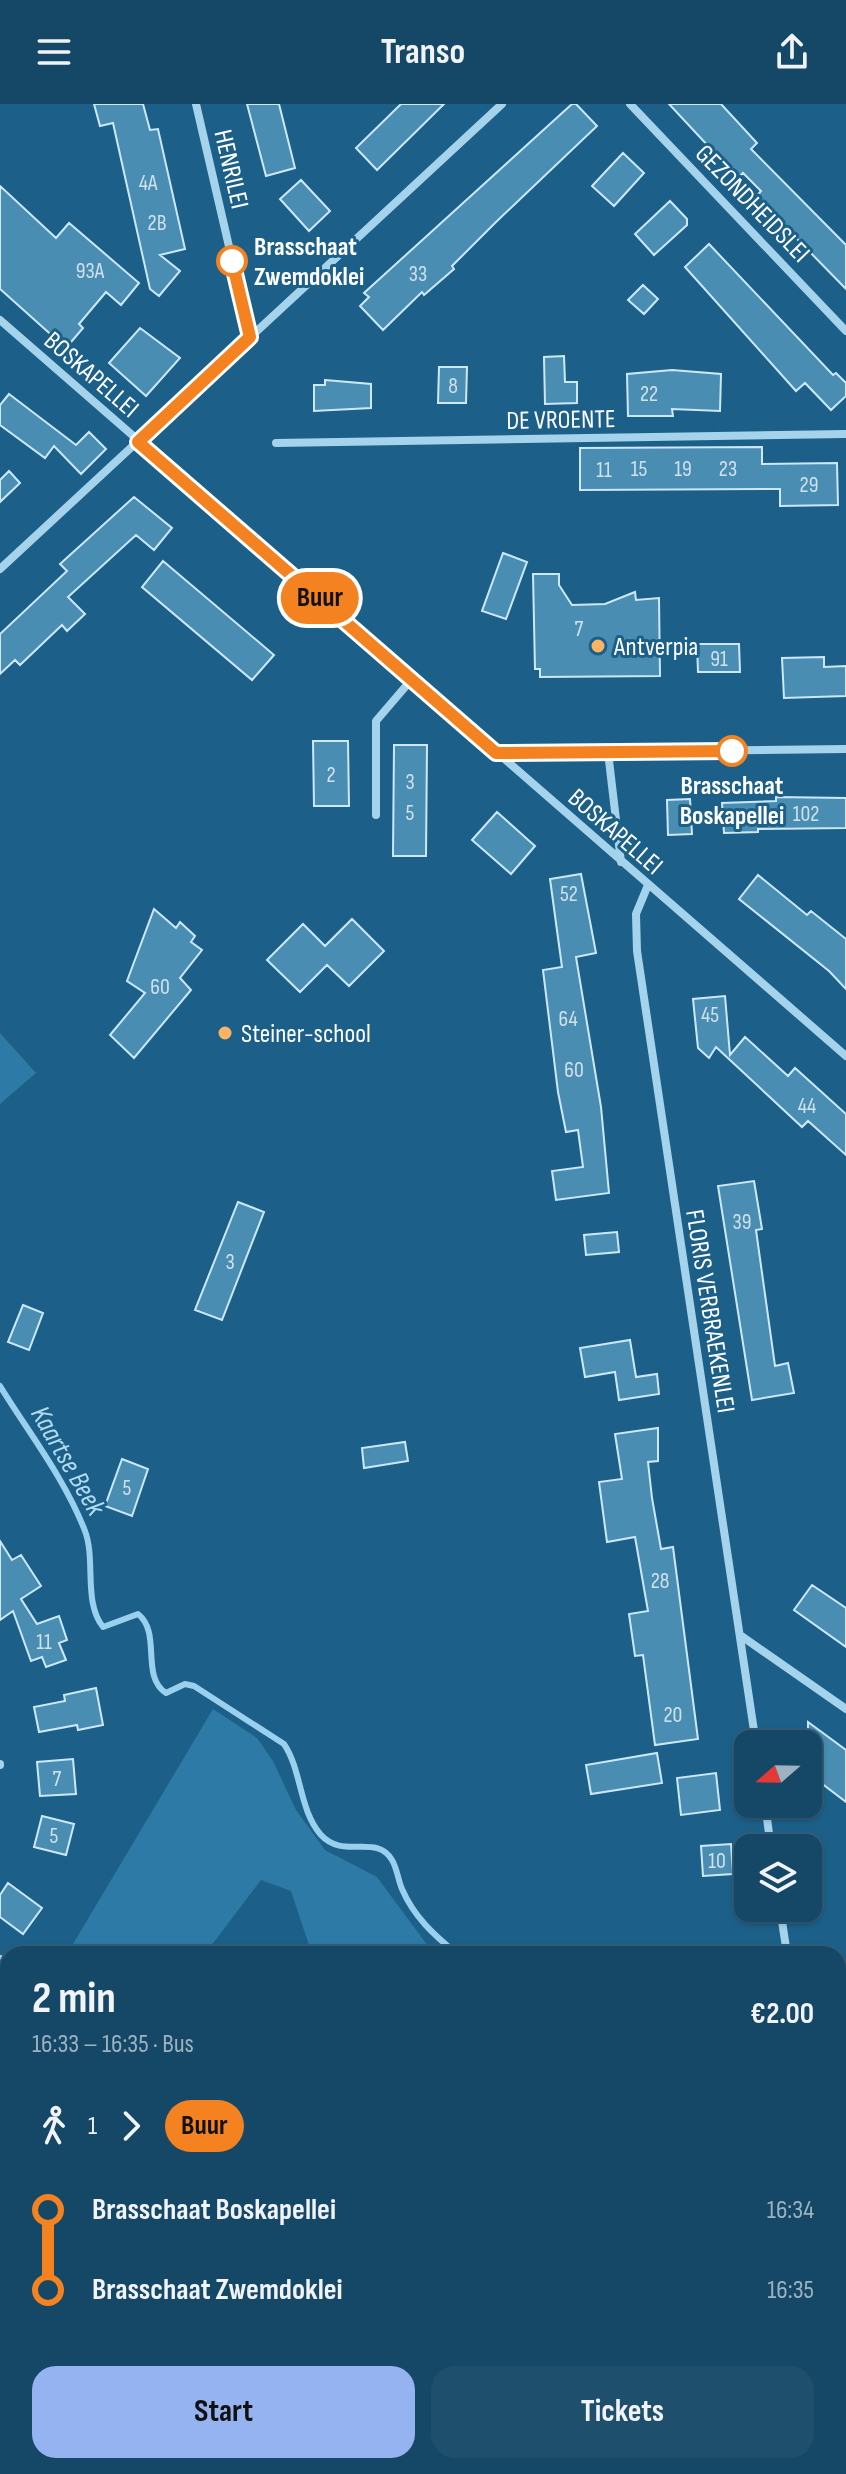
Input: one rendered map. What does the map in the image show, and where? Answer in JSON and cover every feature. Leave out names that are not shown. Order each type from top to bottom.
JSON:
[{"type":"street","name":"HENRILEI","points":[[196,104],[250,337]]},
{"type":"street","points":[[0,569],[502,104]]},
{"type":"street","name":"GEZONDHEIDSLEI","points":[[630,104],[846,331]]},
{"type":"street","name":"BOSKAPELLEI","points":[[0,320],[846,1056]]},
{"type":"street","name":"DE VROENTE","points":[[276,443],[846,434]]},
{"type":"street","points":[[376,815],[376,721],[412,679]]},
{"type":"street","points":[[496,753],[846,749]]},
{"type":"street","points":[[608,752],[621,862]]},
{"type":"street","name":"FLORIS VERBRAEKENLEI","points":[[648,885],[636,914],[637,951],[754,1730]]},
{"type":"street","points":[[740,1635],[846,1709]]},
{"type":"street","points":[[782,1922],[786,1946]]},
{"type":"shaded area","points":[[0,1033],[36,1073],[0,1104]]},
{"type":"shaded area","points":[[213,1709],[257,1738],[273,1761],[296,1810],[325,1850],[377,1877],[428,1946],[309,1946],[291,1891],[261,1880],[211,1946],[72,1946]]},
{"type":"building","points":[[94,104],[143,104],[150,130],[158,129],[185,249],[160,255],[180,271],[159,296],[150,289],[113,123],[100,126]]},
{"type":"building","points":[[247,104],[279,104],[295,168],[266,176]]},
{"type":"building","points":[[401,104],[444,104],[377,170],[356,148]]},
{"type":"building","points":[[572,104],[576,104],[597,126],[452,266],[454,269],[424,295],[422,292],[383,330],[360,306],[369,297],[364,293]]},
{"type":"building","points":[[669,104],[721,104],[757,143],[751,149],[846,245],[846,289],[756,197],[761,191],[743,173],[738,178]]},
{"type":"building","points":[[623,153],[644,173],[614,206],[592,186]]},
{"type":"building","points":[[301,180],[330,211],[309,231],[280,199]]},
{"type":"building","points":[[0,186],[56,238],[69,223],[139,283],[121,305],[106,292],[79,324],[83,328],[66,348],[0,289]]},
{"type":"building","points":[[670,201],[687,219],[687,225],[654,255],[635,234]]},
{"type":"building","points":[[709,244],[833,375],[836,373],[846,383],[846,396],[831,410],[805,383],[796,391],[685,267]]},
{"type":"building","points":[[643,285],[658,299],[644,314],[628,300]]},
{"type":"building","points":[[140,328],[180,358],[146,396],[109,363]]},
{"type":"building","points":[[564,356],[565,382],[577,382],[577,403],[545,404],[544,357]]},
{"type":"building","points":[[439,367],[467,367],[466,403],[438,403]]},
{"type":"building","points":[[672,370],[721,374],[720,411],[672,409],[673,416],[628,416],[627,374]]},
{"type":"building","points":[[325,380],[371,384],[371,408],[314,411],[314,385],[325,385]]},
{"type":"building","points":[[9,394],[76,445],[89,432],[106,449],[81,474],[54,446],[45,458],[0,425],[0,405]]},
{"type":"building","points":[[762,447],[762,464],[837,463],[838,505],[780,506],[780,489],[580,490],[580,448]]},
{"type":"building","points":[[9,471],[20,483],[0,502],[0,480]]},
{"type":"building","points":[[134,497],[172,528],[154,550],[136,535],[68,597],[85,614],[67,631],[62,625],[20,665],[15,660],[0,674],[0,634],[67,571],[60,564]]},
{"type":"building","points":[[503,553],[527,562],[506,619],[482,611]]},
{"type":"building","points":[[163,561],[274,655],[252,680],[142,587]]},
{"type":"building","name":"Antverpia","points":[[533,574],[559,574],[559,585],[572,605],[605,604],[635,592],[636,600],[659,598],[660,676],[540,677],[540,669],[535,669]]},
{"type":"building","points":[[697,644],[739,644],[740,672],[698,672]]},
{"type":"building","points":[[824,657],[824,667],[846,666],[846,696],[784,698],[782,658]]},
{"type":"building","points":[[313,741],[348,741],[349,806],[314,806]]},
{"type":"building","points":[[394,745],[427,745],[426,856],[393,856]]},
{"type":"building","points":[[776,797],[846,798],[846,828],[758,829],[758,832],[724,833],[722,803],[776,801]]},
{"type":"building","points":[[690,799],[692,834],[668,835],[667,800]]},
{"type":"building","points":[[497,812],[535,846],[511,874],[472,840]]},
{"type":"building","points":[[581,874],[596,953],[576,957],[601,1107],[609,1193],[556,1200],[552,1171],[583,1167],[578,1130],[566,1132],[543,970],[562,967],[550,879]]},
{"type":"building","points":[[758,875],[807,915],[811,911],[846,939],[846,989],[829,971],[739,899]]},
{"type":"building","points":[[154,909],[176,928],[180,922],[195,936],[191,942],[202,950],[180,978],[191,990],[134,1058],[110,1035],[145,993],[127,981]]},
{"type":"building","points":[[352,919],[384,951],[349,986],[327,965],[300,992],[267,960],[303,924],[325,946]]},
{"type":"building","points":[[725,996],[730,1055],[745,1037],[788,1076],[795,1068],[846,1114],[846,1155],[808,1121],[802,1127],[716,1047],[709,1058],[698,1048],[693,999]]},
{"type":"building","points":[[754,1181],[762,1229],[756,1230],[775,1366],[788,1363],[794,1393],[752,1400],[718,1186]]},
{"type":"building","points":[[238,1202],[264,1212],[222,1320],[195,1310]]},
{"type":"building","points":[[617,1232],[619,1252],[586,1255],[584,1235]]},
{"type":"building","points":[[23,1305],[43,1313],[29,1350],[8,1342]]},
{"type":"building","points":[[630,1340],[636,1377],[657,1374],[659,1394],[619,1400],[615,1372],[585,1377],[580,1348]]},
{"type":"building","points":[[658,1428],[658,1461],[648,1462],[652,1498],[661,1549],[673,1547],[698,1739],[655,1745],[643,1655],[635,1656],[629,1614],[648,1611],[635,1537],[607,1542],[599,1482],[622,1479],[615,1434]]},
{"type":"building","points":[[405,1442],[408,1461],[364,1468],[362,1448]]},
{"type":"building","points":[[122,1459],[148,1469],[132,1516],[105,1506]]},
{"type":"building","points":[[0,1541],[12,1560],[21,1555],[41,1586],[21,1599],[37,1624],[59,1616],[67,1640],[59,1643],[66,1660],[46,1667],[42,1657],[31,1661],[13,1611],[0,1620]]},
{"type":"building","points":[[812,1585],[846,1608],[846,1647],[794,1610]]},
{"type":"building","points":[[96,1688],[103,1725],[78,1730],[77,1725],[39,1732],[34,1707],[65,1701],[64,1695]]},
{"type":"building","points":[[808,1722],[819,1730],[808,1730]]},
{"type":"building","points":[[822,1732],[846,1750],[846,1802],[822,1784]]},
{"type":"building","points":[[657,1753],[662,1783],[591,1794],[586,1765]]},
{"type":"building","points":[[73,1759],[76,1794],[40,1796],[37,1762]]},
{"type":"building","points":[[716,1773],[720,1810],[681,1815],[677,1778]]},
{"type":"building","points":[[42,1816],[74,1824],[66,1855],[34,1847]]},
{"type":"building","points":[[731,1844],[733,1874],[703,1876],[701,1846]]},
{"type":"building","points":[[8,1883],[42,1908],[23,1934],[0,1917],[0,1895]]},
{"type":"waterway","name":"Kaartse Beek","points":[[0,1386],[77,1512],[88,1542],[93,1606],[103,1627],[138,1614],[149,1632],[152,1666],[158,1686],[166,1693],[185,1684],[194,1686],[284,1744],[308,1814],[321,1835],[340,1846],[377,1848],[385,1852],[394,1863],[412,1908],[448,1946]]},
{"type":"bus line","name":"Buur","points":[[232,261],[250,337],[138,442],[496,753],[732,751]]},
{"type":"place","name":"Brasschaat Zwemdoklei","points":[[232,261]]},
{"type":"place","name":"Antverpia","points":[[598,646]]},
{"type":"place","name":"Brasschaat Boskapellei","points":[[732,751]]},
{"type":"place","name":"Steiner-school","points":[[225,1033]]}]
